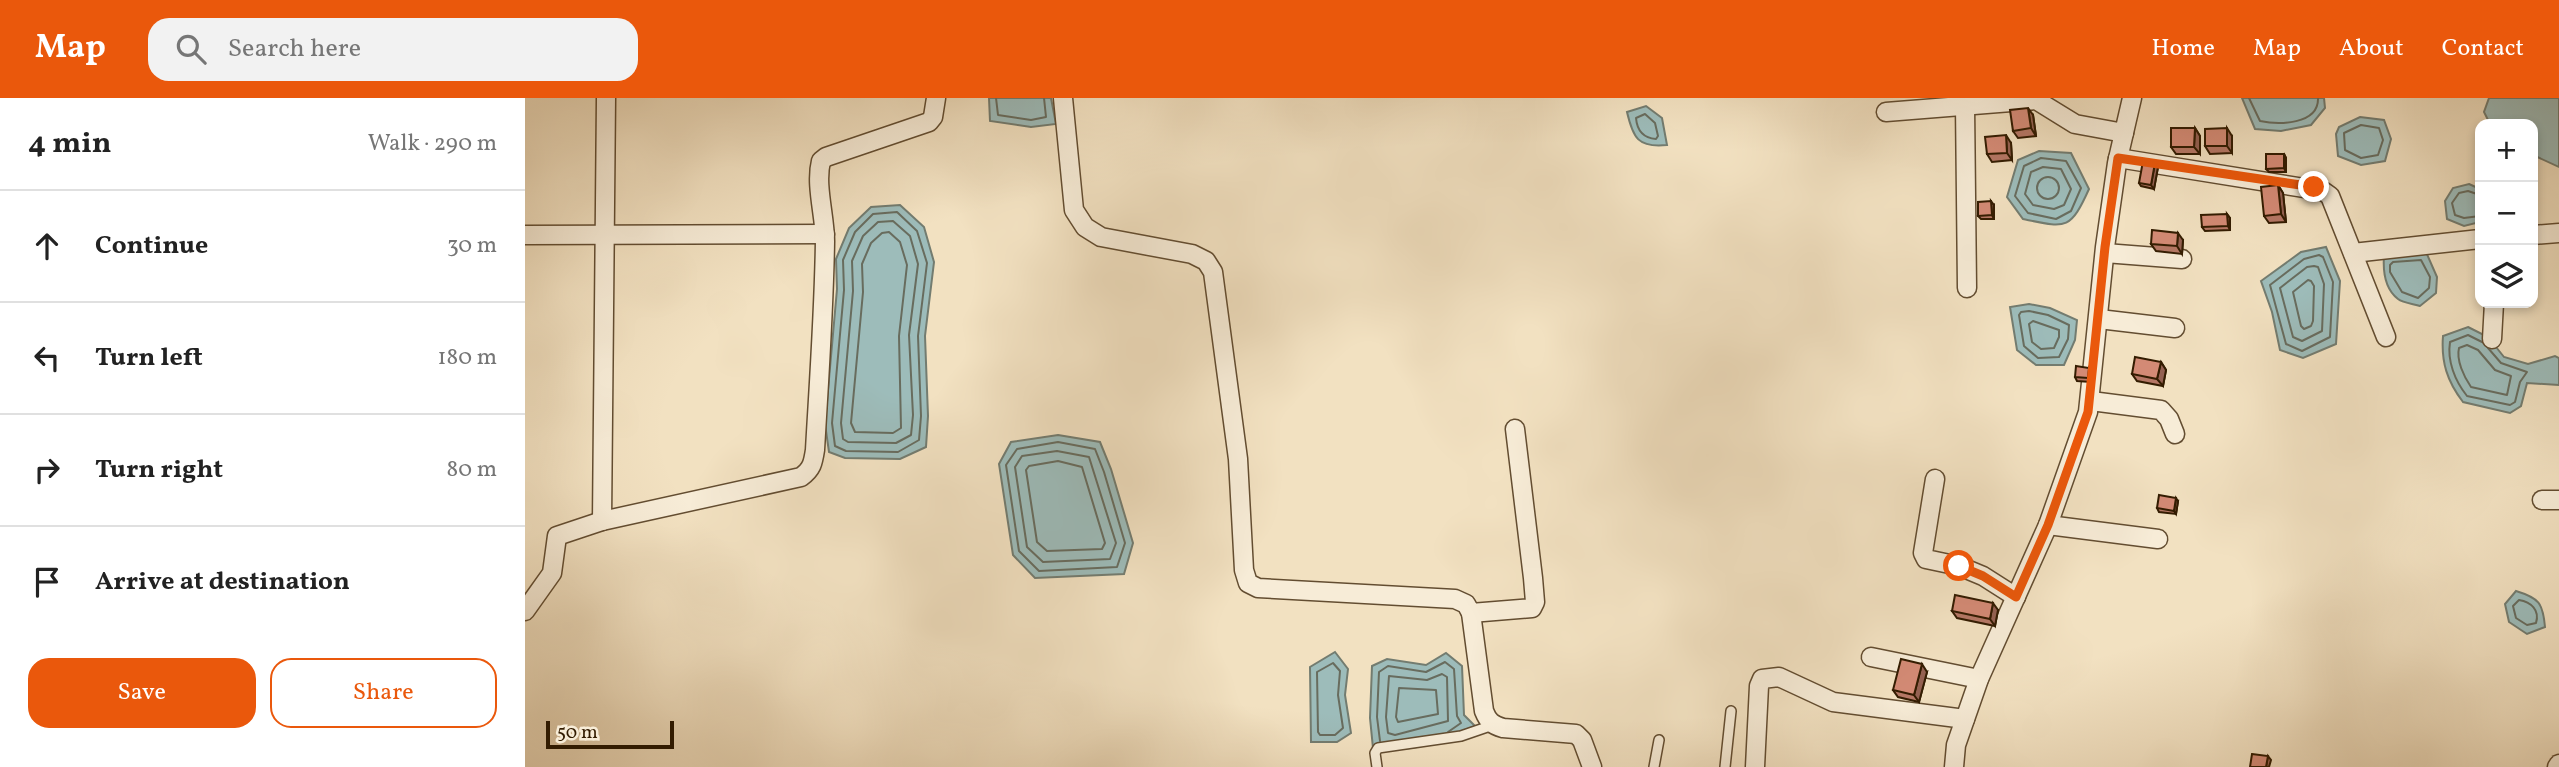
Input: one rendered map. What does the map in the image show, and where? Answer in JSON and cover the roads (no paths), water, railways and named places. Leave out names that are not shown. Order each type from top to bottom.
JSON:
[{"type":"street","points":[[602,521],[605,98]]},
{"type":"street","points":[[525,611],[552,573],[557,536],[602,521],[801,477],[809,471],[815,450],[824,284],[825,234],[821,161],[929,122],[933,117],[936,98]]},
{"type":"street","points":[[1063,98],[1074,210],[1085,227],[1101,237],[1192,254],[1206,261],[1213,272],[1238,459],[1244,570],[1248,583],[1258,588],[1455,599],[1465,604],[1471,613],[1484,711],[1493,725],[1576,734],[1582,740],[1592,767]]},
{"type":"street","points":[[1955,767],[1954,755],[1979,680],[2048,525],[2091,401],[2105,253],[2118,158],[2132,98]]},
{"type":"street","points":[[1886,112],[2036,100],[2075,124],[2124,133]]},
{"type":"street","points":[[1965,105],[1967,288]]},
{"type":"street","points":[[2118,158],[2323,191],[2330,196],[2386,337]]},
{"type":"street","points":[[2538,234],[2559,233]]},
{"type":"street","points":[[525,235],[825,234]]},
{"type":"street","points":[[2353,253],[2475,240]]},
{"type":"street","points":[[2105,253],[2182,259]]},
{"type":"street","points":[[2492,338],[2494,308]]},
{"type":"street","points":[[2099,319],[2175,328]]},
{"type":"street","points":[[2091,401],[2161,410],[2169,419],[2175,435]]},
{"type":"street","points":[[1471,613],[1525,610],[1532,608],[1535,602],[1515,429]]},
{"type":"street","points":[[1935,478],[1923,553],[1926,559],[1959,566],[1983,576],[2016,597]]},
{"type":"street","points":[[2048,525],[2158,539]]},
{"type":"street","points":[[1871,657],[1979,680]]},
{"type":"street","points":[[1755,767],[1759,686],[1762,679],[1769,677],[1779,677],[1833,702],[1965,719]]},
{"type":"lane","points":[[1725,767],[1731,711]]},
{"type":"lane","points":[[1377,767],[1375,753],[1378,748],[1461,736],[1493,725]]},
{"type":"lane","points":[[1654,767],[1659,740]]},
{"type":"water","points":[[989,98],[1051,98],[1056,124],[1031,127],[990,121]]},
{"type":"water","points":[[2242,98],[2324,98],[2325,108],[2311,125],[2281,131],[2255,129]]},
{"type":"water","points":[[2489,98],[2559,98],[2559,167],[2538,157],[2538,119],[2488,119],[2484,112]]},
{"type":"water","points":[[1646,106],[1662,118],[1667,145],[1649,145],[1635,135],[1627,112]]},
{"type":"water","points":[[2360,117],[2384,120],[2391,139],[2385,161],[2361,165],[2338,156],[2336,134],[2339,127]]},
{"type":"water","points":[[2039,151],[2071,153],[2089,189],[2077,213],[2065,223],[2058,225],[2023,219],[2007,197],[2018,160]]},
{"type":"water","points":[[2469,184],[2475,187],[2475,223],[2464,226],[2447,219],[2445,201],[2453,188]]},
{"type":"water","points":[[900,205],[924,227],[934,262],[925,336],[928,416],[926,447],[900,459],[845,458],[829,452],[825,424],[837,289],[836,259],[849,228],[871,207]]},
{"type":"water","points":[[2326,247],[2340,281],[2336,344],[2303,358],[2280,350],[2272,312],[2261,281],[2301,252]]},
{"type":"water","points":[[2426,252],[2437,277],[2436,293],[2420,306],[2400,300],[2388,285],[2384,256]]},
{"type":"water","points":[[2029,304],[2050,308],[2077,320],[2075,340],[2064,365],[2036,365],[2017,350],[2010,307]]},
{"type":"water","points":[[2468,327],[2488,337],[2504,357],[2528,364],[2555,356],[2559,358],[2559,385],[2527,383],[2521,406],[2510,413],[2463,402],[2446,371],[2443,336]]},
{"type":"water","points":[[1058,435],[1100,442],[1133,543],[1124,574],[1035,578],[1013,555],[999,464],[1011,442]]},
{"type":"water","points":[[2516,591],[2535,599],[2543,612],[2545,627],[2527,634],[2509,622],[2505,604]]},
{"type":"water","points":[[1335,652],[1348,669],[1345,695],[1351,733],[1337,742],[1311,742],[1310,667]]},
{"type":"water","points":[[1446,653],[1462,666],[1464,715],[1475,726],[1413,748],[1373,748],[1370,718],[1372,666],[1387,659],[1426,665]]}]
